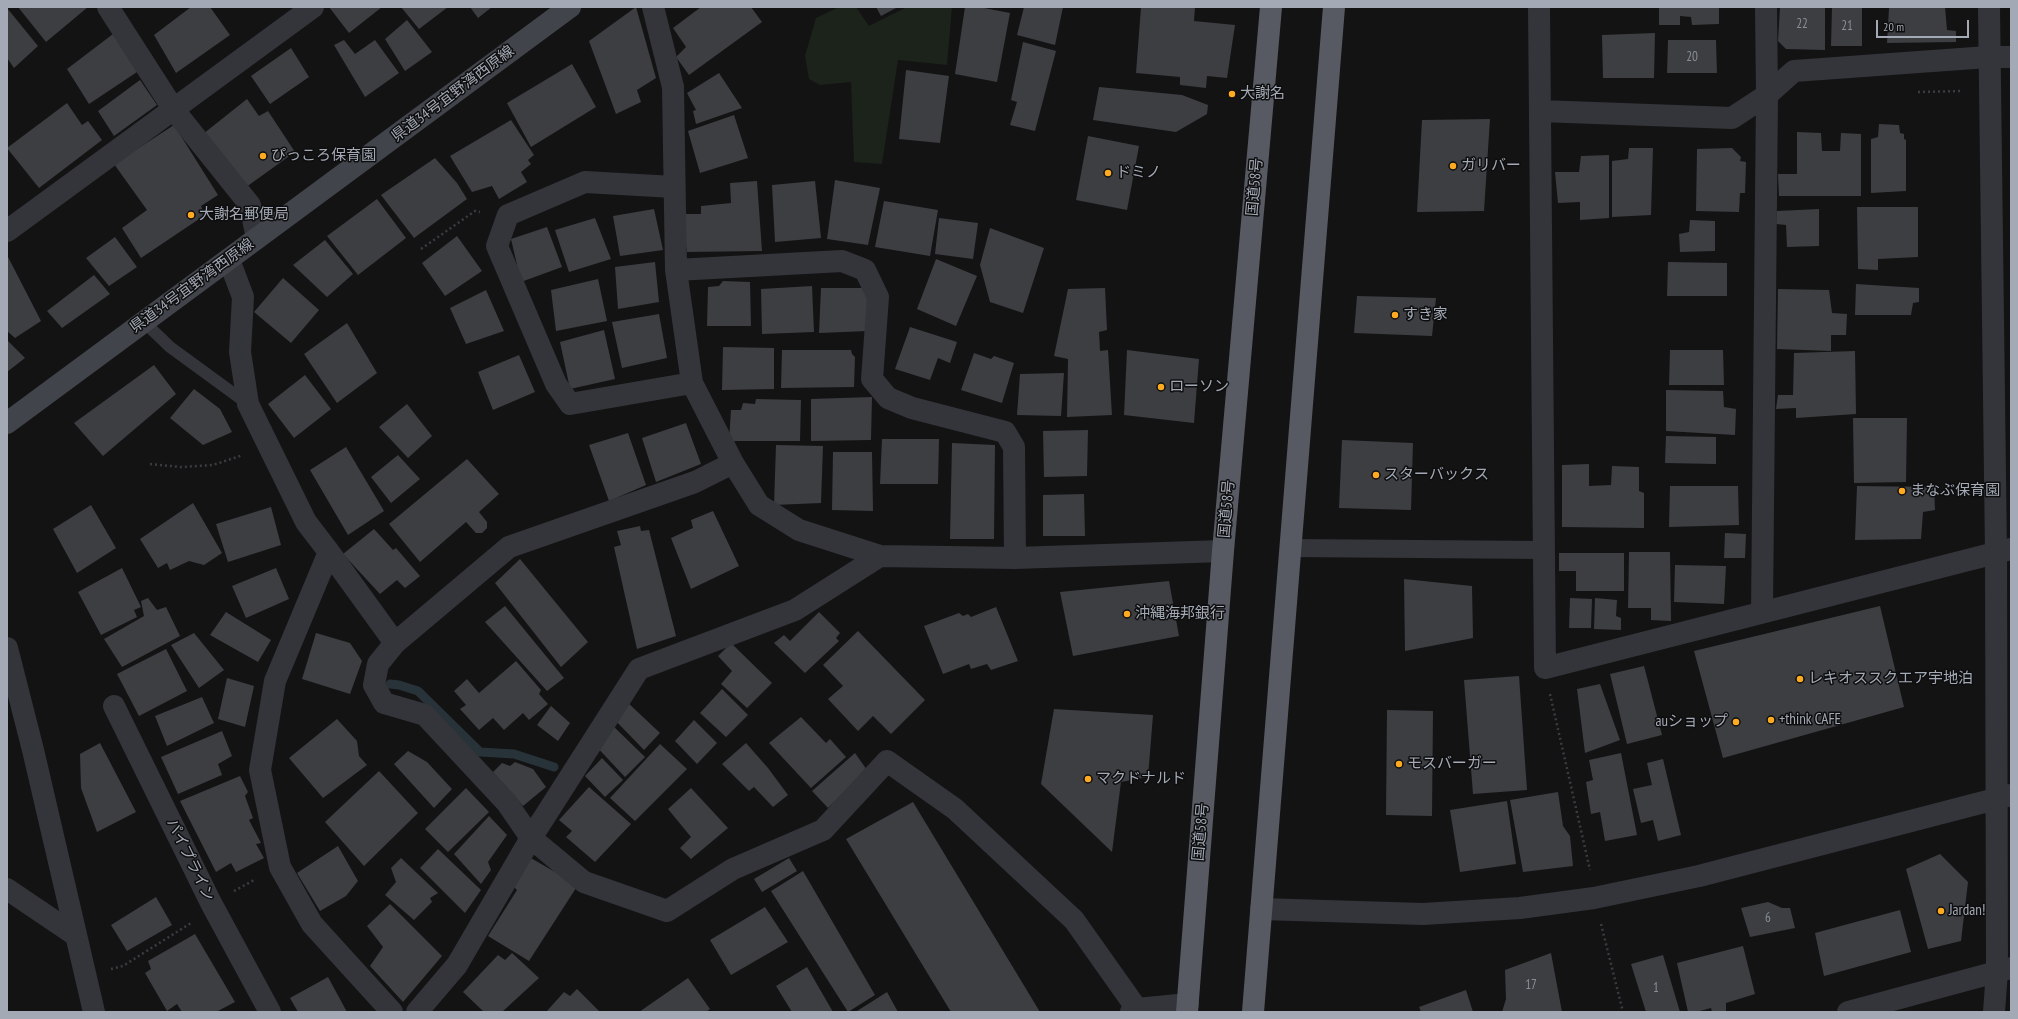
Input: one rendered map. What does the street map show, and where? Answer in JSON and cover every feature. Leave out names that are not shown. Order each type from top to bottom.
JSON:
[{"type":"highway","name":"国道58号","points":[[1188,1008],[1223,551],[1271,7]]},
{"type":"highway","points":[[1253,1012],[1334,7]]},
{"type":"main road","name":"県道34号宜野湾西原線","points":[[7,423],[570,7]]},
{"type":"street","points":[[108,7],[174,110],[250,205],[257,238]]},
{"type":"street","points":[[7,231],[313,7]]},
{"type":"street","points":[[653,7],[672,87],[676,270],[692,383],[733,463],[759,505],[799,530],[880,556],[1015,558],[1223,551]]},
{"type":"street","points":[[1539,7],[1544,668],[1762,611],[2003,551]]},
{"type":"street","points":[[1762,611],[1767,95],[1766,7]]},
{"type":"street","points":[[1989,7],[1988,57],[2003,551],[2004,969],[1994,1012]]},
{"type":"street","points":[[1540,111],[1732,118],[1767,95],[1794,71],[1988,57],[2011,57]]},
{"type":"street","points":[[674,187],[585,182],[508,215],[497,246],[556,384],[570,404],[692,383]]},
{"type":"street","points":[[229,260],[243,297],[240,352],[248,404],[306,522],[395,643]]},
{"type":"street","points":[[676,270],[842,261],[865,270],[878,297],[872,379],[888,398],[912,408],[1005,432],[1014,447],[1015,558]]},
{"type":"street","points":[[733,463],[695,482],[509,546],[395,643],[378,664],[374,685],[384,703],[425,715],[507,803],[531,838],[584,882],[666,911],[733,869],[823,830],[887,761],[955,809],[1074,920],[1134,1011],[1188,1008]]},
{"type":"street","points":[[1290,548],[1543,550]]},
{"type":"street","points":[[329,552],[276,681],[260,770],[280,867],[312,924],[392,1012]]},
{"type":"street","points":[[417,1012],[457,965],[531,838],[639,669],[795,610],[880,556]]},
{"type":"street","points":[[7,648],[33,750],[94,1012]]},
{"type":"street","name":"パイプライン","points":[[114,706],[212,906],[270,1012]]},
{"type":"street","points":[[1261,909],[1423,914],[1520,908],[1594,898],[1699,876],[2003,797]]},
{"type":"street","points":[[7,889],[75,935]]},
{"type":"street","points":[[1848,1012],[2004,969]]},
{"type":"lane","points":[[144,322],[170,347],[248,404]]},
{"type":"path","points":[[421,249],[475,211],[508,215]]},
{"type":"path","points":[[150,464],[181,467],[213,465],[268,446]]},
{"type":"path","points":[[1544,668],[1594,898],[1623,1012]]},
{"type":"path","points":[[85,976],[123,966],[212,906],[280,867]]},
{"type":"shaded area","points":[[839,7],[856,7],[869,26],[907,7],[952,7],[947,65],[898,60],[882,164],[854,162],[851,82],[820,85],[809,79],[805,56],[816,18]]},
{"type":"building","points":[[18,7],[88,7],[46,42]]},
{"type":"building","points":[[191,7],[210,7],[230,35],[176,73],[154,35]]},
{"type":"building","points":[[329,7],[382,7],[349,33]]},
{"type":"building","points":[[401,7],[448,7],[419,29]]},
{"type":"building","points":[[470,7],[492,7],[478,18]]},
{"type":"building","points":[[636,7],[656,78],[637,90],[641,102],[616,114],[589,41]]},
{"type":"building","points":[[701,7],[751,7],[762,22],[689,75],[676,57],[686,47],[673,28]]},
{"type":"building","points":[[876,7],[898,7],[881,16]]},
{"type":"building","points":[[965,7],[979,7],[1010,13],[997,82],[955,74]]},
{"type":"building","points":[[1024,7],[1063,7],[1055,45],[1017,35]]},
{"type":"building","points":[[1141,7],[1195,7],[1194,21],[1235,25],[1227,78],[1207,76],[1206,88],[1180,85],[1180,77],[1136,73]]},
{"type":"building","points":[[1659,7],[1719,7],[1719,24],[1692,25],[1691,17],[1680,16],[1680,25],[1659,25]]},
{"type":"building","points":[[1780,7],[1825,7],[1825,50],[1786,49],[1778,41]]},
{"type":"building","points":[[1832,7],[1862,7],[1862,46],[1831,46]]},
{"type":"building","points":[[1945,7],[1947,30],[1956,31],[1956,42],[1887,43],[1889,8]]},
{"type":"building","points":[[7,8],[38,46],[14,68],[7,58]]},
{"type":"building","points":[[407,20],[432,52],[405,71],[385,39]]},
{"type":"building","points":[[1655,33],[1654,78],[1603,78],[1602,35]]},
{"type":"building","points":[[113,34],[137,72],[89,104],[67,69]]},
{"type":"building","points":[[344,40],[355,54],[375,40],[399,73],[365,97],[334,45]]},
{"type":"building","points":[[1668,40],[1716,40],[1717,73],[1667,73]]},
{"type":"building","points":[[1023,42],[1056,51],[1035,131],[1010,125],[1017,102],[1011,100]]},
{"type":"building","points":[[291,48],[309,77],[270,104],[251,76]]},
{"type":"building","points":[[572,64],[596,107],[531,147],[507,103]]},
{"type":"building","points":[[906,70],[949,76],[940,143],[899,139]]},
{"type":"building","points":[[719,73],[742,108],[696,124],[693,111],[696,110],[687,93]]},
{"type":"building","points":[[140,80],[157,105],[114,136],[98,111]]},
{"type":"building","points":[[1099,87],[1182,95],[1208,105],[1207,114],[1176,132],[1093,120]]},
{"type":"building","points":[[247,99],[259,116],[268,111],[295,152],[242,190],[203,134]]},
{"type":"building","points":[[67,103],[82,125],[88,121],[102,140],[39,188],[7,148]]},
{"type":"building","points":[[734,115],[748,158],[700,173],[688,131]]},
{"type":"building","name":"ガリバー","points":[[1490,119],[1484,211],[1417,212],[1422,120]]},
{"type":"building","points":[[511,120],[534,155],[528,160],[531,164],[521,172],[527,182],[499,199],[492,186],[472,192],[450,156]]},
{"type":"building","points":[[1879,124],[1899,125],[1900,133],[1904,134],[1904,139],[1906,140],[1906,191],[1871,193],[1871,139],[1878,137]]},
{"type":"building","points":[[174,125],[218,195],[201,206],[205,215],[141,258],[122,228],[147,210],[114,164]]},
{"type":"building","points":[[1797,132],[1821,133],[1822,151],[1840,151],[1841,133],[1861,134],[1861,196],[1779,196],[1778,174],[1797,174]]},
{"type":"building","name":"ドミノ","points":[[1088,136],[1139,146],[1127,210],[1076,200]]},
{"type":"building","points":[[1629,148],[1653,148],[1651,215],[1612,217],[1612,161],[1628,159]]},
{"type":"building","points":[[1732,148],[1741,157],[1740,161],[1746,162],[1745,193],[1740,193],[1739,212],[1696,211],[1697,149]]},
{"type":"building","points":[[1609,155],[1609,218],[1580,220],[1580,202],[1558,203],[1555,172],[1579,172],[1581,156]]},
{"type":"building","points":[[435,158],[457,183],[467,199],[414,238],[381,195]]},
{"type":"building","points":[[835,180],[880,188],[868,245],[827,239]]},
{"type":"building","points":[[757,181],[762,251],[687,252],[682,214],[701,214],[701,206],[731,203],[730,183]]},
{"type":"building","points":[[815,181],[821,238],[775,242],[772,185]]},
{"type":"building","points":[[377,199],[406,238],[358,275],[327,236]]},
{"type":"building","points":[[884,201],[938,210],[930,256],[875,247]]},
{"type":"building","points":[[1857,207],[1918,207],[1918,257],[1878,259],[1878,270],[1858,269]]},
{"type":"building","points":[[654,209],[663,250],[620,256],[613,216]]},
{"type":"building","points":[[1819,209],[1819,246],[1787,247],[1786,225],[1776,224],[1777,211]]},
{"type":"building","points":[[595,218],[611,259],[569,272],[555,230]]},
{"type":"building","points":[[939,218],[978,223],[973,259],[935,254]]},
{"type":"building","points":[[1690,220],[1715,221],[1715,251],[1680,252],[1679,234],[1689,232]]},
{"type":"building","points":[[547,227],[562,267],[521,282],[511,239]]},
{"type":"building","points":[[990,228],[1044,248],[1023,313],[990,302],[980,265]]},
{"type":"building","points":[[457,236],[482,271],[445,296],[422,263]]},
{"type":"building","points":[[115,237],[137,267],[109,286],[86,258]]},
{"type":"building","points":[[325,240],[353,274],[327,297],[293,265]]},
{"type":"building","points":[[7,255],[41,321],[15,338],[7,331]]},
{"type":"building","points":[[936,259],[977,276],[956,326],[917,309]]},
{"type":"building","points":[[655,262],[659,302],[618,309],[615,267]]},
{"type":"building","points":[[1668,262],[1727,263],[1727,296],[1667,296]]},
{"type":"building","points":[[94,275],[110,294],[62,328],[47,311]]},
{"type":"building","points":[[283,278],[319,310],[291,343],[254,312]]},
{"type":"building","points":[[598,279],[607,321],[556,331],[551,290]]},
{"type":"building","points":[[723,281],[750,282],[751,326],[707,326],[708,287],[719,286]]},
{"type":"building","points":[[1856,284],[1919,288],[1919,302],[1913,303],[1911,315],[1855,315]]},
{"type":"building","points":[[812,286],[814,332],[762,334],[761,289]]},
{"type":"building","points":[[821,288],[868,288],[868,331],[819,333]]},
{"type":"building","points":[[1105,288],[1107,330],[1099,332],[1100,351],[1108,350],[1112,415],[1067,417],[1068,359],[1054,356],[1068,289]]},
{"type":"building","points":[[1778,289],[1829,290],[1832,313],[1847,314],[1846,335],[1831,335],[1831,351],[1777,349]]},
{"type":"building","points":[[486,290],[504,331],[466,344],[450,308]]},
{"type":"building","name":"すき家","points":[[1357,296],[1436,298],[1432,336],[1354,333]]},
{"type":"building","points":[[659,314],[667,358],[622,368],[612,322]]},
{"type":"building","points":[[347,323],[377,373],[337,403],[304,354]]},
{"type":"building","points":[[910,327],[957,342],[950,363],[938,358],[930,380],[895,369]]},
{"type":"building","points":[[604,330],[615,379],[570,389],[560,342]]},
{"type":"building","points":[[7,340],[25,358],[7,372]]},
{"type":"building","points":[[723,347],[774,348],[774,389],[722,390]]},
{"type":"building","points":[[782,350],[851,350],[855,357],[854,387],[781,388]]},
{"type":"building","name":"ローソン","points":[[1127,350],[1199,359],[1194,423],[1124,415]]},
{"type":"building","points":[[1670,350],[1723,350],[1724,385],[1669,385]]},
{"type":"building","points":[[1855,351],[1856,414],[1796,418],[1796,408],[1776,409],[1778,395],[1793,395],[1794,353]]},
{"type":"building","points":[[974,353],[991,359],[994,356],[1014,363],[1002,403],[961,390]]},
{"type":"building","points":[[519,355],[535,392],[493,410],[478,372]]},
{"type":"building","points":[[154,365],[176,394],[103,456],[74,423]]},
{"type":"building","points":[[1064,373],[1061,416],[1017,415],[1020,374]]},
{"type":"building","points":[[305,375],[331,409],[294,438],[268,404]]},
{"type":"building","points":[[194,389],[220,409],[232,432],[203,445],[170,418]]},
{"type":"building","points":[[1666,390],[1723,391],[1724,407],[1736,409],[1735,435],[1666,431]]},
{"type":"building","points":[[872,397],[871,440],[811,441],[811,399]]},
{"type":"building","points":[[756,399],[801,400],[800,441],[729,441],[731,410],[741,410],[743,403],[755,404]]},
{"type":"building","points":[[407,404],[432,436],[408,458],[379,427]]},
{"type":"building","points":[[1853,418],[1907,418],[1906,482],[1854,483]]},
{"type":"building","points":[[686,423],[701,464],[656,482],[642,438]]},
{"type":"building","points":[[1088,430],[1087,476],[1044,477],[1043,431]]},
{"type":"building","points":[[628,433],[646,485],[609,501],[589,445]]},
{"type":"building","points":[[1666,436],[1716,437],[1716,464],[1665,463]]},
{"type":"building","points":[[882,439],[939,439],[938,484],[880,484]]},
{"type":"building","name":"スターバックス","points":[[1342,440],[1413,443],[1411,510],[1339,508]]},
{"type":"building","points":[[952,443],[995,445],[994,539],[950,539]]},
{"type":"building","points":[[776,445],[823,446],[821,503],[774,505]]},
{"type":"building","points":[[346,447],[384,511],[348,535],[310,470]]},
{"type":"building","points":[[833,452],[872,452],[873,511],[832,510]]},
{"type":"building","points":[[398,455],[420,479],[391,503],[371,477]]},
{"type":"building","points":[[467,459],[499,494],[479,512],[487,522],[487,528],[482,533],[476,533],[466,522],[420,562],[389,524]]},
{"type":"building","points":[[1589,464],[1589,486],[1611,485],[1612,466],[1639,467],[1639,491],[1644,493],[1644,528],[1562,527],[1562,465]]},
{"type":"building","points":[[1670,486],[1738,486],[1739,525],[1669,527]]},
{"type":"building","points":[[1857,486],[1934,487],[1935,510],[1923,512],[1921,539],[1855,540]]},
{"type":"building","points":[[1084,494],[1085,536],[1043,536],[1043,495]]},
{"type":"building","points":[[193,503],[222,553],[204,565],[189,561],[170,570],[167,563],[158,568],[140,539]]},
{"type":"building","points":[[91,505],[116,548],[77,573],[53,529]]},
{"type":"building","points":[[271,507],[281,545],[228,562],[216,524]]},
{"type":"building","points":[[713,511],[739,566],[691,589],[671,538],[693,528],[691,520]]},
{"type":"building","points":[[640,526],[641,531],[649,530],[676,636],[637,649],[614,547],[621,545],[617,531]]},
{"type":"building","points":[[374,529],[393,550],[396,548],[420,576],[405,588],[397,580],[380,594],[343,554]]},
{"type":"building","points":[[1725,533],[1746,534],[1745,558],[1724,558]]},
{"type":"building","points":[[1629,552],[1670,552],[1671,621],[1651,620],[1651,608],[1628,608]]},
{"type":"building","points":[[1559,553],[1624,553],[1624,591],[1576,591],[1576,571],[1559,571]]},
{"type":"building","points":[[520,559],[588,642],[561,667],[495,583]]},
{"type":"building","points":[[1675,565],[1726,566],[1724,604],[1674,602]]},
{"type":"building","points":[[122,568],[141,607],[134,610],[137,617],[101,635],[78,592]]},
{"type":"building","points":[[276,568],[289,599],[246,618],[232,586]]},
{"type":"building","points":[[1404,579],[1472,586],[1473,638],[1405,651]]},
{"type":"building","points":[[1169,581],[1179,636],[1073,656],[1060,592]]},
{"type":"building","points":[[148,598],[157,610],[166,607],[180,636],[122,667],[104,639],[144,616],[141,601]]},
{"type":"building","points":[[1570,598],[1592,599],[1591,628],[1569,628]]},
{"type":"building","points":[[1595,598],[1617,600],[1616,616],[1621,618],[1621,630],[1594,629]]},
{"type":"building","points":[[505,606],[564,678],[547,691],[485,622]]},
{"type":"building","name":"レキオススクエア宇地泊","points":[[1880,606],[1904,707],[1723,758],[1694,651]]},
{"type":"building","points":[[996,607],[1018,661],[991,670],[987,664],[971,669],[969,664],[943,674],[924,626],[959,613],[963,616],[968,614],[971,617]]},
{"type":"building","points":[[226,612],[271,640],[258,662],[210,635]]},
{"type":"building","points":[[819,612],[840,633],[836,638],[839,641],[805,673],[774,643],[784,635],[790,641]]},
{"type":"building","points":[[858,631],[925,700],[891,734],[873,716],[858,731],[828,699],[843,686],[823,665]]},
{"type":"building","points":[[194,633],[224,670],[199,688],[171,645]]},
{"type":"building","points":[[316,633],[350,643],[362,661],[350,694],[302,679]]},
{"type":"building","points":[[731,643],[772,683],[747,708],[721,684],[732,671],[718,656]]},
{"type":"building","points":[[166,649],[187,691],[139,716],[117,674]]},
{"type":"building","points":[[516,661],[541,690],[539,694],[548,704],[529,720],[523,713],[504,730],[493,718],[479,730],[460,709],[466,705],[454,691],[467,679],[479,693]]},
{"type":"building","points":[[1644,666],[1662,735],[1627,744],[1610,674]]},
{"type":"building","points":[[1519,676],[1527,790],[1473,794],[1464,680]]},
{"type":"building","points":[[227,678],[254,686],[245,727],[218,719]]},
{"type":"building","points":[[1600,684],[1620,740],[1585,753],[1577,689]]},
{"type":"building","points":[[722,689],[748,715],[726,737],[700,713]]},
{"type":"building","points":[[202,697],[214,723],[167,746],[155,716]]},
{"type":"building","points":[[625,700],[660,733],[644,750],[611,716]]},
{"type":"building","points":[[551,706],[570,723],[558,741],[537,725]]},
{"type":"building","name":"マクドナルド","points":[[1054,709],[1153,715],[1148,777],[1121,782],[1112,852],[1041,784]]},
{"type":"building","points":[[1387,710],[1433,711],[1432,816],[1386,815]]},
{"type":"building","points":[[801,717],[826,743],[830,739],[846,757],[811,788],[769,743]]},
{"type":"building","points":[[337,719],[357,741],[359,756],[367,765],[323,798],[289,758]]},
{"type":"building","points":[[694,720],[717,743],[697,764],[675,741]]},
{"type":"building","points":[[611,724],[645,757],[625,777],[594,744]]},
{"type":"building","points":[[222,731],[232,756],[218,764],[222,775],[178,794],[161,757]]},
{"type":"building","points":[[100,743],[136,812],[97,832],[81,788],[80,754]]},
{"type":"building","points":[[746,743],[768,768],[788,795],[773,807],[754,787],[749,791],[722,764]]},
{"type":"building","points":[[660,744],[687,769],[635,821],[610,798]]},
{"type":"building","points":[[408,751],[427,762],[452,789],[434,808],[394,764]]},
{"type":"building","points":[[855,753],[867,770],[828,808],[812,791]]},
{"type":"building","points":[[1621,753],[1637,835],[1605,841],[1600,812],[1591,814],[1586,782],[1593,780],[1589,760]]},
{"type":"building","points":[[602,758],[623,780],[605,797],[585,776]]},
{"type":"building","points":[[1663,759],[1681,835],[1658,841],[1653,820],[1641,823],[1633,789],[1652,785],[1647,763]]},
{"type":"building","points":[[515,762],[533,769],[546,787],[523,806],[493,772],[502,763],[510,766]]},
{"type":"building","points":[[379,771],[418,813],[364,866],[325,822]]},
{"type":"building","points":[[240,776],[248,792],[245,796],[253,818],[249,820],[261,843],[256,844],[264,858],[236,872],[231,863],[216,872],[180,801]]},
{"type":"building","points":[[589,787],[631,824],[595,862],[566,837],[572,831],[559,820]]},
{"type":"building","points":[[466,788],[489,812],[448,852],[425,829]]},
{"type":"building","points":[[691,788],[728,828],[691,859],[680,848],[691,837],[668,809]]},
{"type":"building","points":[[1558,792],[1563,826],[1570,836],[1573,866],[1523,872],[1510,800]]},
{"type":"building","points":[[1507,801],[1516,864],[1460,872],[1450,810]]},
{"type":"building","points":[[913,802],[1040,1012],[951,1012],[846,839]]},
{"type":"building","points":[[489,816],[507,835],[488,862],[491,870],[481,884],[454,854]]},
{"type":"building","points":[[338,846],[358,881],[346,896],[320,911],[297,873]]},
{"type":"building","points":[[438,849],[481,890],[465,913],[420,868]]},
{"type":"building","name":"Jardan!","points":[[1940,854],[1968,882],[1961,941],[1928,949],[1906,869]]},
{"type":"building","points":[[529,857],[578,885],[529,961],[488,936],[517,890],[511,884]]},
{"type":"building","points":[[401,858],[438,893],[430,898],[432,902],[414,920],[385,895],[396,882],[391,868]]},
{"type":"building","points":[[789,858],[797,871],[762,892],[754,879]]},
{"type":"building","points":[[803,871],[875,995],[848,1012],[771,891]]},
{"type":"building","points":[[156,897],[172,925],[127,951],[111,925]]},
{"type":"building","points":[[1768,902],[1782,908],[1790,908],[1795,928],[1750,937],[1741,908]]},
{"type":"building","points":[[390,904],[442,956],[403,1002],[370,966],[383,947],[367,926]]},
{"type":"building","points":[[765,907],[788,942],[731,975],[710,940]]},
{"type":"building","points":[[1900,910],[1911,952],[1824,976],[1815,933]]},
{"type":"building","points":[[195,934],[235,1002],[216,1012],[182,1012],[177,1004],[167,1011],[145,973],[151,969],[148,961]]},
{"type":"building","points":[[1743,946],[1755,994],[1726,1003],[1726,1012],[1712,1012],[1711,1008],[1696,1012],[1688,1012],[1677,963]]},
{"type":"building","points":[[512,953],[539,978],[502,1012],[484,1012],[463,992],[498,955],[505,960]]},
{"type":"building","points":[[1551,953],[1562,1012],[1502,1012],[1506,999],[1505,970]]},
{"type":"building","points":[[1663,955],[1680,1012],[1646,1012],[1631,964]]},
{"type":"building","points":[[807,967],[833,1012],[792,1012],[776,986]]},
{"type":"building","points":[[328,977],[347,1012],[298,1012],[290,998]]},
{"type":"building","points":[[688,978],[710,1009],[706,1012],[639,1012]]},
{"type":"building","points":[[577,989],[600,1012],[546,1012],[564,992],[570,996]]},
{"type":"building","points":[[1466,990],[1473,1012],[1421,1012],[1419,1007]]},
{"type":"building","points":[[887,992],[898,1012],[857,1011]]},
{"type":"waterway","points":[[390,684],[399,685],[418,691],[480,752],[514,754],[554,767]]},
{"type":"place","name":"大謝名","points":[[1232,94]]},
{"type":"place","name":"ぴっころ保育園","points":[[263,156]]},
{"type":"place","name":"ガリバー","points":[[1453,166]]},
{"type":"place","name":"ドミノ","points":[[1108,173]]},
{"type":"place","name":"大謝名郵便局","points":[[191,215]]},
{"type":"place","name":"すき家","points":[[1395,315]]},
{"type":"place","name":"ローソン","points":[[1161,387]]},
{"type":"place","name":"スターバックス","points":[[1376,475]]},
{"type":"place","name":"まなぶ保育園","points":[[1902,491]]},
{"type":"place","name":"沖縄海邦銀行","points":[[1127,614]]},
{"type":"place","name":"レキオススクエア宇地泊","points":[[1800,679]]},
{"type":"place","name":"+think CAFE","points":[[1771,720]]},
{"type":"place","name":"auショップ","points":[[1736,722]]},
{"type":"place","name":"モスバーガー","points":[[1399,764]]},
{"type":"place","name":"マクドナルド","points":[[1088,779]]},
{"type":"place","name":"Jardan!","points":[[1941,911]]}]
